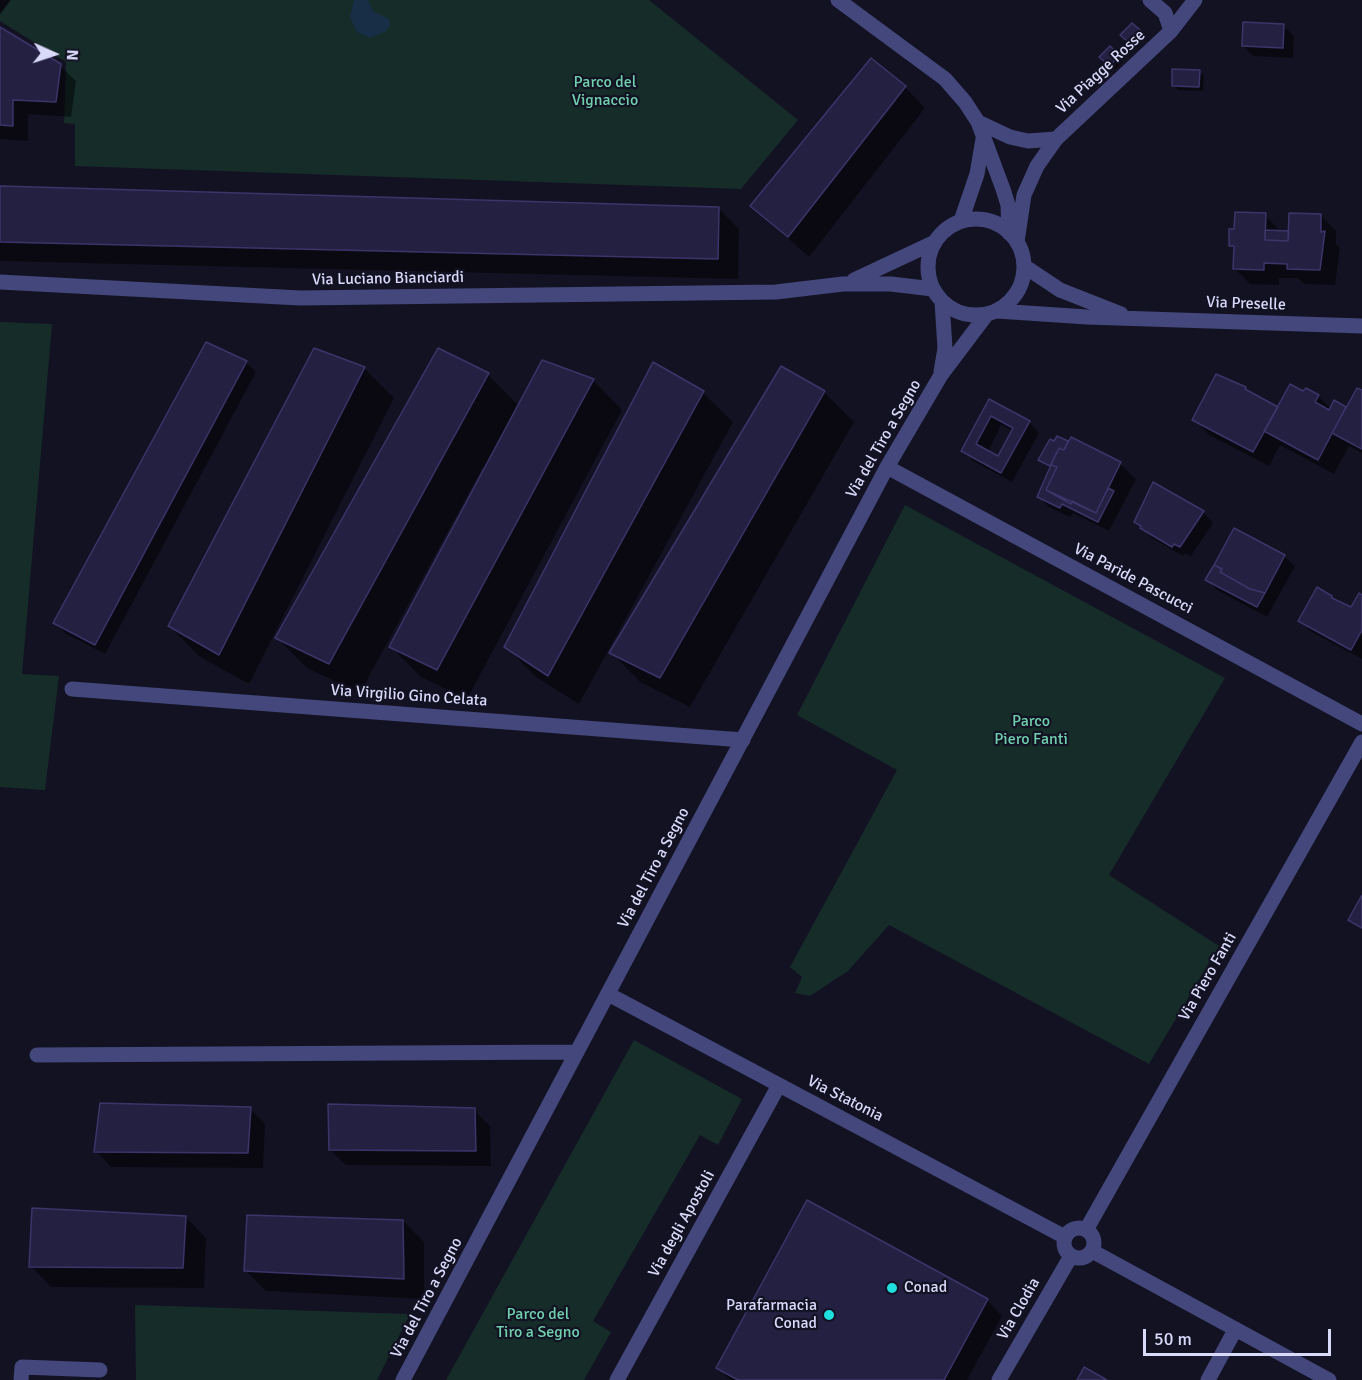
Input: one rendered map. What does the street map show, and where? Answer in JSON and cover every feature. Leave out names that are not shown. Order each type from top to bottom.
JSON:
[{"type":"street","points":[[838,0],[945,80],[978,122],[1004,189],[1013,237],[1024,266],[1017,292],[992,312],[971,315],[956,311],[942,302],[933,289],[928,273],[929,257],[934,242]]},
{"type":"street","name":"Via Piagge Rosse","points":[[1150,0],[1165,13],[1171,31]]},
{"type":"street","name":"Via Piagge Rosse","points":[[1013,237],[1023,195],[1037,166],[1056,139],[1171,31],[1195,0]]},
{"type":"street","name":"Via Piagge Rosse","points":[[978,122],[1010,137],[1028,141],[1056,139]]},
{"type":"street","points":[[962,221],[977,174],[983,139]]},
{"type":"street","points":[[843,284],[871,274],[934,242],[951,226],[962,221],[987,220],[1013,237]]},
{"type":"street","name":"Via Preselle","points":[[1024,266],[1060,290],[1129,317]]},
{"type":"street","name":"Via Luciano Bianciardi","points":[[0,282],[300,298],[776,292],[843,284]]},
{"type":"street","points":[[843,284],[891,284],[933,289]]},
{"type":"street","name":"Via del Tiro a Segno","points":[[941,375],[945,348],[942,302]]},
{"type":"street","name":"Via Preselle","points":[[992,312],[1362,326]]},
{"type":"street","name":"Via del Tiro a Segno","points":[[404,1380],[887,467],[941,375],[992,312]]},
{"type":"street","name":"Via Paride Pascucci","points":[[887,467],[1362,724]]},
{"type":"street","name":"Via Virgilio Gino Celata","points":[[72,689],[743,740]]},
{"type":"street","name":"Via Piero Fanti","points":[[1086,1230],[1362,742]]},
{"type":"street","name":"Via Statonia","points":[[608,994],[1065,1237]]},
{"type":"street","points":[[37,1055],[577,1052]]},
{"type":"street","name":"Via degli Apostoli","points":[[617,1380],[779,1085]]},
{"type":"street","points":[[1076,1228],[1086,1230],[1093,1237],[1092,1251],[1080,1259],[1071,1256],[1065,1250],[1065,1237],[1076,1228]]},
{"type":"street","points":[[1092,1251],[1329,1380]]},
{"type":"street","name":"Via Clodia","points":[[999,1380],[1071,1256]]},
{"type":"street","points":[[1208,1380],[1235,1330]]},
{"type":"street","points":[[21,1380],[22,1367],[100,1370]]},
{"type":"green space","name":"Parco del Vignaccio","points":[[10,0],[649,0],[798,120],[741,189],[75,166],[75,124],[64,123],[66,62],[0,21],[0,13]]},
{"type":"green space","points":[[0,322],[52,324],[22,674],[59,676],[45,790],[0,787]]},
{"type":"green space","name":"Parco Piero Fanti","points":[[905,505],[1225,678],[1109,875],[1219,946],[1149,1064],[889,925],[848,971],[810,996],[795,993],[802,977],[790,967],[897,770],[797,715]]},
{"type":"green space","name":"Parco del Tiro a Segno","points":[[634,1040],[742,1099],[718,1145],[700,1135],[593,1321],[611,1332],[584,1380],[446,1380]]},
{"type":"green space","points":[[135,1305],[410,1314],[377,1380],[136,1380]]},
{"type":"water","points":[[354,0],[368,0],[373,11],[389,19],[390,26],[386,31],[370,38],[357,32],[350,17]]},
{"type":"building","points":[[1243,22],[1284,24],[1283,48],[1242,46]]},
{"type":"building","points":[[1132,23],[1140,30],[1128,42],[1120,35]]},
{"type":"building","points":[[0,27],[61,64],[56,102],[13,100],[13,126],[0,125]]},
{"type":"building","points":[[1110,46],[1120,55],[1110,66],[1099,57]]},
{"type":"building","points":[[871,58],[906,86],[788,237],[750,206]]},
{"type":"building","points":[[1172,69],[1200,70],[1199,87],[1172,86]]},
{"type":"building","points":[[0,186],[719,207],[718,259],[0,242]]},
{"type":"building","points":[[1235,212],[1266,213],[1265,240],[1288,241],[1289,213],[1321,214],[1321,232],[1325,231],[1320,270],[1287,269],[1287,264],[1264,263],[1264,270],[1233,269],[1234,246],[1229,246],[1229,229],[1234,229]]},
{"type":"building","points":[[1265,230],[1289,231],[1288,241],[1265,240]]},
{"type":"building","points":[[206,342],[247,361],[95,645],[53,623]]},
{"type":"building","points":[[314,348],[365,367],[219,655],[168,626]]},
{"type":"building","points":[[438,348],[489,373],[329,664],[275,638]]},
{"type":"building","points":[[542,360],[594,379],[437,670],[389,647]]},
{"type":"building","points":[[653,362],[704,391],[548,676],[504,647]]},
{"type":"building","points":[[781,366],[825,391],[660,678],[609,653]]},
{"type":"building","points":[[1216,374],[1246,387],[1245,389],[1278,407],[1253,452],[1192,420]]},
{"type":"building","points":[[1290,384],[1303,391],[1306,388],[1319,395],[1315,402],[1329,410],[1334,400],[1346,407],[1318,460],[1264,431]]},
{"type":"building","points":[[1357,388],[1362,390],[1362,449],[1332,433]]},
{"type":"building","points":[[989,399],[1030,421],[1001,473],[961,451]],"holes":[[[991,416],[1013,428],[998,456],[976,444]]]},
{"type":"building","points":[[1057,436],[1068,441],[1064,450],[1059,448],[1050,466],[1038,460],[1050,439],[1054,441]]},
{"type":"building","points":[[1071,437],[1121,462],[1096,513],[1046,490],[1057,467],[1051,465],[1059,448],[1064,450]]},
{"type":"building","points":[[1051,465],[1057,467],[1046,490],[1071,504],[1072,501],[1096,513],[1108,488],[1114,491],[1098,522],[1062,504],[1060,508],[1037,497]]},
{"type":"building","points":[[1153,482],[1204,511],[1180,547],[1174,544],[1172,547],[1134,522]]},
{"type":"building","points":[[1234,528],[1285,555],[1265,593],[1250,589],[1220,572],[1222,569],[1214,565]]},
{"type":"building","points":[[1214,565],[1222,569],[1220,572],[1250,589],[1265,593],[1257,607],[1205,580]]},
{"type":"building","points":[[1317,587],[1332,598],[1351,607],[1359,593],[1362,595],[1362,630],[1351,650],[1298,621]]},
{"type":"building","points":[[1362,895],[1362,928],[1348,920]]},
{"type":"building","points":[[100,1103],[251,1107],[248,1153],[94,1152]]},
{"type":"building","points":[[328,1104],[475,1108],[476,1151],[329,1150]]},
{"type":"building","points":[[807,1200],[988,1299],[944,1380],[738,1380],[716,1368]]},
{"type":"building","points":[[32,1208],[186,1216],[183,1268],[29,1267]]},
{"type":"building","points":[[247,1215],[403,1220],[404,1279],[244,1271]]},
{"type":"building","points":[[1084,1367],[1107,1380],[1077,1380]]},
{"type":"place","name":"Conad","points":[[892,1288]]},
{"type":"place","name":"Parafarmacia Conad","points":[[829,1315]]}]
